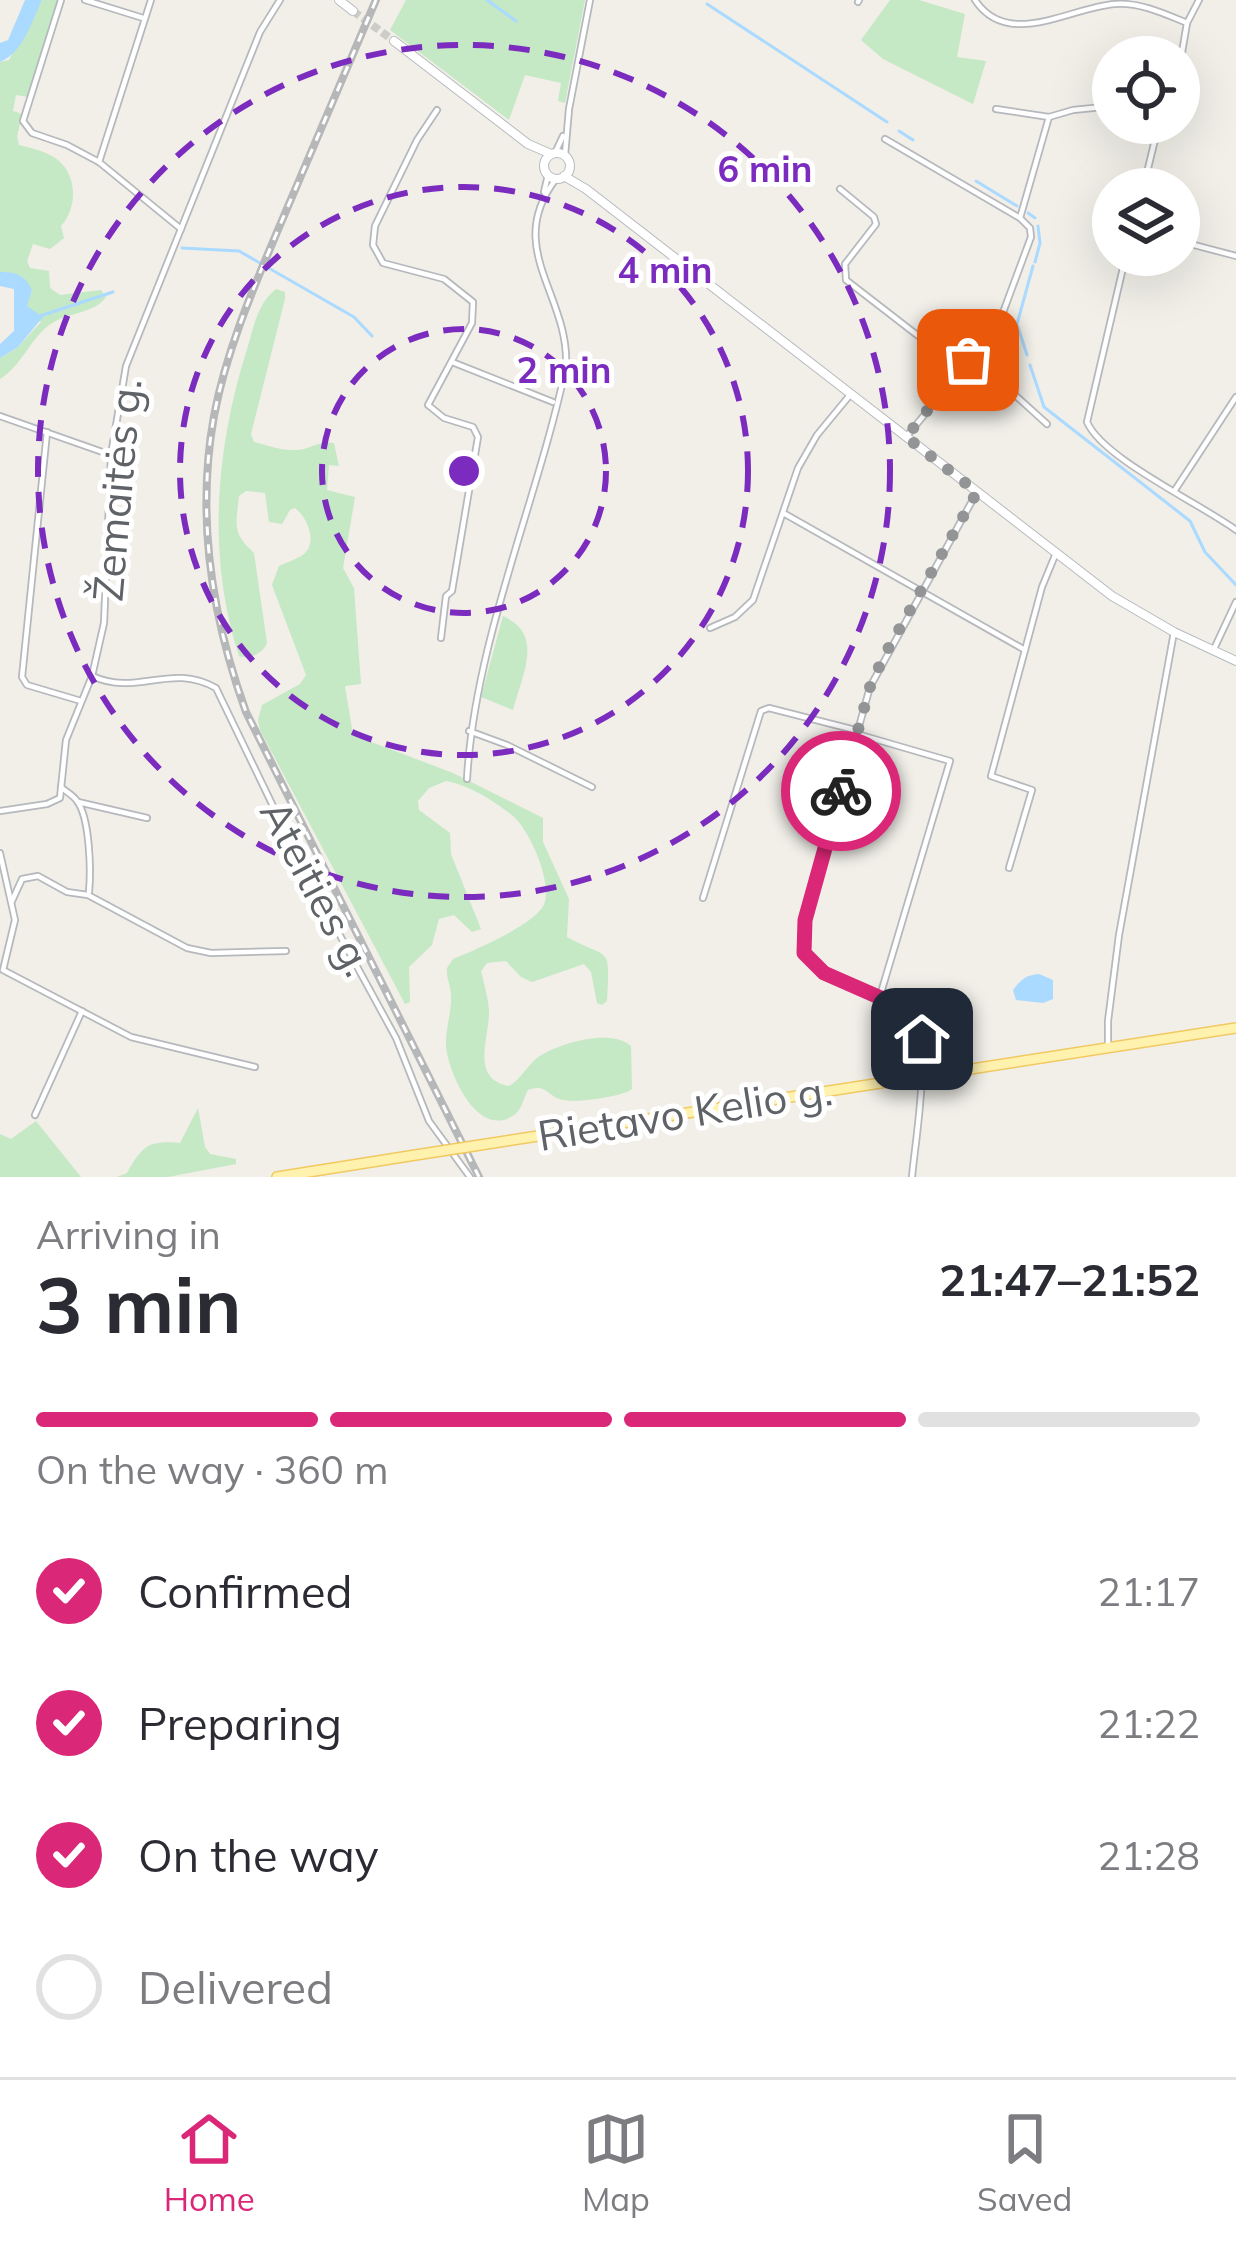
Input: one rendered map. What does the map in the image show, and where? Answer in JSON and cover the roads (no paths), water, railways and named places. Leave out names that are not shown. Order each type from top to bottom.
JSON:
[{"type":"main road","points":[[339,0],[352,11]]},
{"type":"main road","points":[[394,41],[528,144],[554,156]]},
{"type":"main road","points":[[554,156],[559,175],[585,188],[1112,596],[1236,661]]},
{"type":"main road","points":[[554,156],[559,175]]},
{"type":"main road","name":"Rietavo Kelio g.","points":[[277,1177],[1236,1028]]},
{"type":"street","points":[[62,0],[22,121],[32,134],[99,162],[181,229]]},
{"type":"street","points":[[85,0],[144,19]]},
{"type":"street","points":[[99,162],[151,0]]},
{"type":"street","name":"Žemaitės g.","points":[[61,788],[67,740],[92,676],[104,623],[112,455],[126,366],[260,32],[280,0]]},
{"type":"street","points":[[554,156],[565,131],[590,0]]},
{"type":"street","points":[[975,0],[990,16],[1014,24],[1112,4],[1153,10],[1187,23]]},
{"type":"street","points":[[1185,36],[1199,0]]},
{"type":"street","points":[[996,110],[1049,117],[1092,108]]},
{"type":"street","points":[[437,110],[375,226],[373,245],[383,263],[444,279],[473,302],[472,323],[428,405],[444,418],[472,427],[478,442],[441,638]]},
{"type":"street","points":[[1020,218],[1049,117]]},
{"type":"street","points":[[885,139],[1020,218],[1030,228],[1031,237],[991,338],[906,437]]},
{"type":"street","points":[[467,779],[469,731],[567,357],[534,237],[534,220],[559,175]]},
{"type":"street","points":[[840,189],[874,217],[876,224],[845,264],[846,280],[961,368]]},
{"type":"street","points":[[1200,247],[1236,256]]},
{"type":"street","points":[[1121,276],[1088,422],[1092,433],[1236,530]]},
{"type":"street","points":[[968,360],[1047,424]]},
{"type":"street","points":[[452,362],[555,402]]},
{"type":"street","points":[[710,628],[753,600],[798,468],[817,435],[851,394]]},
{"type":"street","points":[[1175,490],[1236,397]]},
{"type":"street","points":[[0,416],[112,455]]},
{"type":"street","points":[[47,432],[22,677],[27,686],[81,700]]},
{"type":"street","points":[[912,1177],[922,1076],[918,1018],[906,1007],[824,973],[804,953],[802,942],[870,687],[977,492]]},
{"type":"street","points":[[784,512],[1025,650]]},
{"type":"street","points":[[1010,868],[1033,790],[991,776],[1042,587],[1056,554]]},
{"type":"street","points":[[1213,652],[1236,602]]},
{"type":"street","points":[[1108,1047],[1119,935],[1174,632]]},
{"type":"street","name":"Ateities g.","points":[[92,676],[114,684],[173,677],[216,688],[301,864],[396,1038],[429,1121],[470,1177]]},
{"type":"street","points":[[703,898],[763,709],[950,761],[880,996]]},
{"type":"street","points":[[469,731],[592,787]]},
{"type":"street","points":[[0,811],[55,802],[61,788],[78,802],[147,818]]},
{"type":"street","points":[[78,802],[91,874],[88,895]]},
{"type":"street","points":[[0,853],[15,920],[2,970],[130,1037],[255,1067]]},
{"type":"street","points":[[12,901],[17,886],[30,875],[67,892],[88,895],[188,948],[211,953],[286,952]]},
{"type":"street","points":[[35,1115],[82,1011]]},
{"type":"water","points":[[25,0],[42,0],[21,44],[0,62],[0,43],[8,40]]},
{"type":"water","points":[[0,272],[27,281],[32,290],[27,306],[43,317],[18,347],[0,358],[0,344],[14,331],[14,289],[0,286]]},
{"type":"water","points":[[1039,974],[1053,980],[1053,999],[1043,1003],[1016,1000],[1013,990],[1018,983]]},
{"type":"waterway","points":[[487,0],[516,21]]},
{"type":"waterway","points":[[707,4],[887,122]]},
{"type":"waterway","points":[[899,131],[913,140]]},
{"type":"waterway","points":[[976,181],[1017,206]]},
{"type":"waterway","points":[[1028,213],[1035,218]]},
{"type":"waterway","points":[[1035,262],[1038,226]]},
{"type":"waterway","points":[[182,248],[239,251],[354,317],[372,336]]},
{"type":"waterway","points":[[1027,355],[1017,324],[1033,266]]},
{"type":"waterway","points":[[40,316],[113,292]]},
{"type":"waterway","points":[[1030,365],[1044,407],[1190,521],[1205,552],[1236,585]]},
{"type":"tunnel","points":[[353,11],[394,41]]},
{"type":"railway","points":[[376,0],[226,365],[209,454],[210,566],[224,640],[246,712],[479,1177]]}]
